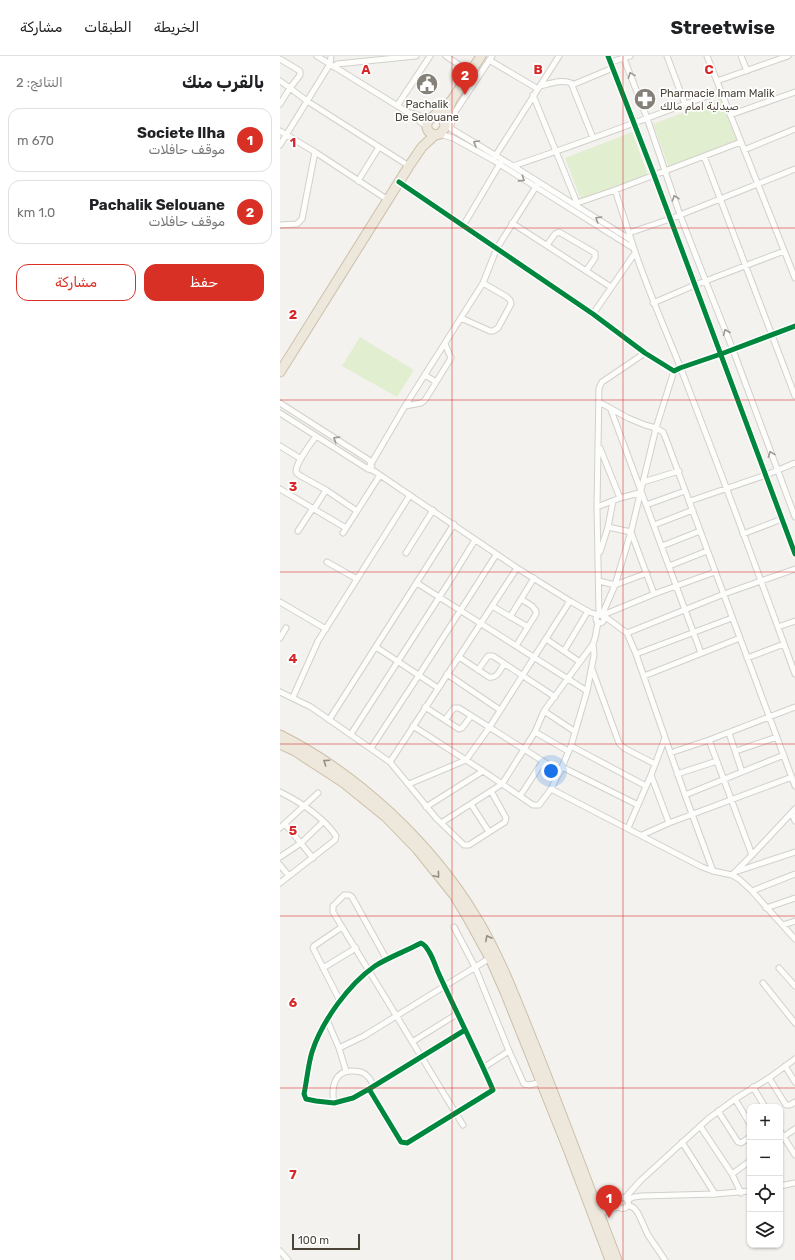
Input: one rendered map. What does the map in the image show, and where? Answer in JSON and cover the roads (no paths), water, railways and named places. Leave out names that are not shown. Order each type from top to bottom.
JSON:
[{"type":"highway","points":[[280,372],[422,147],[432,127],[471,73],[487,57]]},
{"type":"highway","points":[[432,127],[444,129],[452,100]]},
{"type":"highway","points":[[432,127],[440,117],[446,124]]},
{"type":"highway","points":[[280,735],[314,754],[372,796],[403,825],[440,866],[459,891],[486,934],[518,1005],[544,1081],[610,1260]]},
{"type":"highway","points":[[280,744],[295,751],[344,783],[386,817],[417,849],[454,895],[490,958],[544,1081],[617,1260]]},
{"type":"street","points":[[317,56],[432,127],[495,158]]},
{"type":"street","points":[[280,145],[307,101],[332,65],[331,56]]},
{"type":"street","points":[[332,65],[416,56]]},
{"type":"street","points":[[397,106],[430,56]]},
{"type":"street","points":[[446,56],[471,73]]},
{"type":"street","points":[[495,158],[558,56]]},
{"type":"street","points":[[608,56],[654,175],[795,554]]},
{"type":"street","points":[[667,56],[685,104]]},
{"type":"street","points":[[707,56],[795,278]]},
{"type":"street","points":[[741,56],[747,71]]},
{"type":"street","points":[[717,81],[788,56]]},
{"type":"street","points":[[593,138],[572,85],[565,81],[539,87],[487,57],[453,117],[446,124],[573,211],[634,250]]},
{"type":"street","points":[[611,62],[626,57],[680,215],[733,350],[795,517]]},
{"type":"street","points":[[280,59],[300,71],[300,75],[280,104]]},
{"type":"street","points":[[572,85],[613,68]]},
{"type":"street","points":[[280,82],[409,166]]},
{"type":"street","points":[[514,166],[557,152],[634,122],[722,91]]},
{"type":"street","points":[[730,115],[795,92]]},
{"type":"street","points":[[534,96],[577,204]]},
{"type":"street","points":[[406,112],[432,127]]},
{"type":"street","points":[[744,150],[795,129]]},
{"type":"street","points":[[280,131],[388,200]]},
{"type":"street","points":[[573,211],[577,204],[741,142]]},
{"type":"street","points":[[358,181],[379,147]]},
{"type":"street","points":[[280,225],[296,224],[302,219],[315,152]]},
{"type":"street","points":[[704,156],[795,396]]},
{"type":"street","points":[[501,162],[514,166],[537,185],[577,204],[631,240]]},
{"type":"street","points":[[463,226],[501,162]]},
{"type":"street","points":[[629,233],[670,219],[795,169]]},
{"type":"street","points":[[399,182],[593,314],[645,353],[674,372]]},
{"type":"street","points":[[368,469],[405,406],[483,283],[497,248],[537,185]]},
{"type":"street","points":[[615,190],[634,250],[726,488],[795,674]]},
{"type":"street","points":[[512,223],[611,287]]},
{"type":"street","points":[[547,246],[555,234],[560,232],[595,253],[595,258],[586,271]]},
{"type":"street","points":[[593,314],[634,250]]},
{"type":"street","points":[[654,303],[695,285],[784,251]]},
{"type":"street","points":[[461,318],[490,331],[498,328],[511,304],[510,300],[483,283]]},
{"type":"street","points":[[441,823],[502,784],[535,732],[544,711],[593,644],[601,618],[615,585],[631,532],[656,428],[674,372],[680,368],[733,350],[795,326]]},
{"type":"street","points":[[405,406],[424,402],[451,358],[445,344]]},
{"type":"street","points":[[601,618],[597,507],[599,388],[602,382],[645,353]]},
{"type":"street","points":[[425,375],[436,382]]},
{"type":"street","points":[[599,402],[611,410],[634,421],[656,428],[663,432],[679,471],[707,551],[795,786]]},
{"type":"street","points":[[280,403],[368,460],[374,471]]},
{"type":"street","points":[[611,410],[701,653]]},
{"type":"street","points":[[280,413],[368,469],[374,471],[454,524],[496,555],[589,612],[614,623],[627,633],[644,676],[713,871]]},
{"type":"street","points":[[316,436],[296,468],[297,473],[357,511]]},
{"type":"street","points":[[599,445],[620,498]]},
{"type":"street","points":[[280,446],[301,459]]},
{"type":"street","points":[[690,501],[766,475],[795,463]]},
{"type":"street","points":[[643,482],[679,471]]},
{"type":"street","points":[[280,489],[313,509],[344,531],[380,475]]},
{"type":"street","points":[[298,531],[326,490]]},
{"type":"street","points":[[597,507],[640,490]]},
{"type":"street","points":[[646,505],[685,491]]},
{"type":"street","points":[[293,697],[318,641],[410,495]]},
{"type":"street","points":[[598,557],[608,527],[613,501]]},
{"type":"street","points":[[406,553],[433,510]]},
{"type":"street","points":[[654,525],[693,510]]},
{"type":"street","points":[[743,534],[782,519]]},
{"type":"street","points":[[330,720],[454,524]]},
{"type":"street","points":[[608,527],[631,532]]},
{"type":"street","points":[[662,546],[700,531]]},
{"type":"street","points":[[631,532],[654,594]]},
{"type":"street","points":[[351,734],[475,540]]},
{"type":"street","points":[[670,566],[707,551]]},
{"type":"street","points":[[371,748],[420,675],[496,555]]},
{"type":"street","points":[[327,562],[357,578]]},
{"type":"street","points":[[390,762],[517,568]]},
{"type":"street","points":[[627,633],[724,594],[795,569]]},
{"type":"street","points":[[601,618],[654,594],[715,572]]},
{"type":"street","points":[[599,582],[615,585],[647,573]]},
{"type":"street","points":[[510,617],[534,578]]},
{"type":"street","points":[[417,582],[587,691]]},
{"type":"street","points":[[516,646],[536,614],[536,611],[532,606],[521,599]]},
{"type":"street","points":[[409,784],[466,760],[489,728],[570,601]]},
{"type":"street","points":[[280,602],[326,629]]},
{"type":"street","points":[[492,606],[528,627]]},
{"type":"street","points":[[564,651],[589,612]]},
{"type":"street","points":[[636,654],[732,618]]},
{"type":"street","points":[[778,628],[795,621]]},
{"type":"street","points":[[280,638],[286,628]]},
{"type":"street","points":[[644,676],[740,638]]},
{"type":"street","points":[[546,639],[580,662]]},
{"type":"street","points":[[413,726],[536,806],[542,802],[551,789],[569,749],[587,691],[594,655],[593,644]]},
{"type":"street","points":[[747,658],[784,644]]},
{"type":"street","points":[[376,647],[438,688]]},
{"type":"street","points":[[478,670],[490,656],[493,656],[555,697]]},
{"type":"street","points":[[459,657],[489,677],[495,677],[504,664]]},
{"type":"street","points":[[591,668],[619,743],[624,748],[655,764]]},
{"type":"street","points":[[447,674],[500,710]]},
{"type":"street","points":[[280,692],[311,707],[390,762],[426,807],[462,844],[466,846],[506,820],[491,791]]},
{"type":"street","points":[[425,707],[457,729],[460,729],[471,716]]},
{"type":"street","points":[[670,753],[770,718],[795,707]]},
{"type":"street","points":[[444,720],[453,710],[457,708],[543,761],[638,805]]},
{"type":"street","points":[[544,711],[574,731]]},
{"type":"street","points":[[535,732],[646,786]]},
{"type":"street","points":[[729,733],[742,772]]},
{"type":"street","points":[[736,751],[777,737]]},
{"type":"street","points":[[628,828],[665,738]]},
{"type":"street","points":[[709,740],[752,855]]},
{"type":"street","points":[[685,795],[784,756]]},
{"type":"street","points":[[520,796],[543,761]]},
{"type":"street","points":[[678,774],[717,761]]},
{"type":"street","points":[[426,807],[483,771]]},
{"type":"street","points":[[651,774],[669,823]]},
{"type":"street","points":[[642,835],[692,814],[792,778]]},
{"type":"street","points":[[551,789],[713,871],[732,875],[739,879],[752,891],[795,939]]},
{"type":"street","points":[[280,828],[318,793]]},
{"type":"street","points":[[280,883],[336,838],[336,835],[323,822],[304,806],[281,794]]},
{"type":"street","points":[[470,804],[489,832]]},
{"type":"street","points":[[732,875],[793,811]]},
{"type":"street","points":[[793,811],[795,821]]},
{"type":"street","points":[[280,858],[301,843],[323,822]]},
{"type":"street","points":[[285,824],[313,858]]},
{"type":"street","points":[[737,871],[795,852]]},
{"type":"street","points":[[280,865],[289,876]]},
{"type":"street","points":[[752,891],[795,874]]},
{"type":"street","points":[[387,960],[352,897],[346,894],[344,895],[332,909],[463,1124]]},
{"type":"street","points":[[766,908],[795,898]]},
{"type":"street","points":[[783,925],[795,921]]},
{"type":"street","points":[[340,1001],[313,948],[342,927]]},
{"type":"street","points":[[454,927],[475,967],[524,1084],[529,1085],[544,1081]]},
{"type":"street","points":[[369,1089],[401,1142],[404,1143],[408,1143],[493,1090],[465,1030],[457,1014],[426,947],[423,944],[419,944],[377,965],[369,971],[340,1001],[327,1020],[312,1052],[304,1094],[306,1099],[334,1102],[353,1098],[465,1030]]},
{"type":"street","points":[[323,968],[356,948]]},
{"type":"street","points":[[339,1048],[364,1036],[490,958]]},
{"type":"street","points":[[779,968],[795,986]]},
{"type":"street","points":[[762,983],[795,1023]]},
{"type":"street","points":[[412,1042],[457,1014]]},
{"type":"street","points":[[327,1020],[339,1048],[346,1071]]},
{"type":"street","points":[[483,1068],[509,1051]]},
{"type":"street","points":[[599,1213],[618,1207],[624,1208],[640,1181],[700,1126],[735,1099],[769,1078],[795,1059]]},
{"type":"street","points":[[785,1066],[795,1082]]},
{"type":"street","points":[[334,1102],[332,1093],[336,1078],[346,1071],[356,1071],[367,1075],[374,1086]]},
{"type":"street","points":[[769,1078],[786,1105],[790,1105],[795,1102]]},
{"type":"street","points":[[753,1087],[763,1104]]},
{"type":"street","points":[[735,1099],[747,1119]]},
{"type":"street","points":[[718,1111],[738,1142],[741,1143],[747,1139]]},
{"type":"street","points":[[700,1126],[732,1174],[741,1193]]},
{"type":"street","points":[[783,1137],[795,1128]]},
{"type":"street","points":[[783,1139],[795,1156]]},
{"type":"street","points":[[682,1142],[715,1194]]},
{"type":"street","points":[[732,1174],[747,1163]]},
{"type":"street","points":[[783,1185],[795,1183]]},
{"type":"street","points":[[627,1201],[634,1197],[642,1196],[747,1192]]},
{"type":"street","points":[[618,1207],[617,1203],[619,1199],[627,1201],[636,1210],[648,1235],[665,1260]]},
{"type":"street","points":[[280,1252],[288,1260]]},
{"type":"place","name":"Pachalik De Selouane","points":[[427,84]]},
{"type":"place","name":"Pachalik Selouane","points":[[465,95]]},
{"type":"place","name":"Pharmacie Imam Malik صيدلية امام مالك","points":[[645,99]]},
{"type":"place","name":"Societe Ilha","points":[[609,1218]]}]
